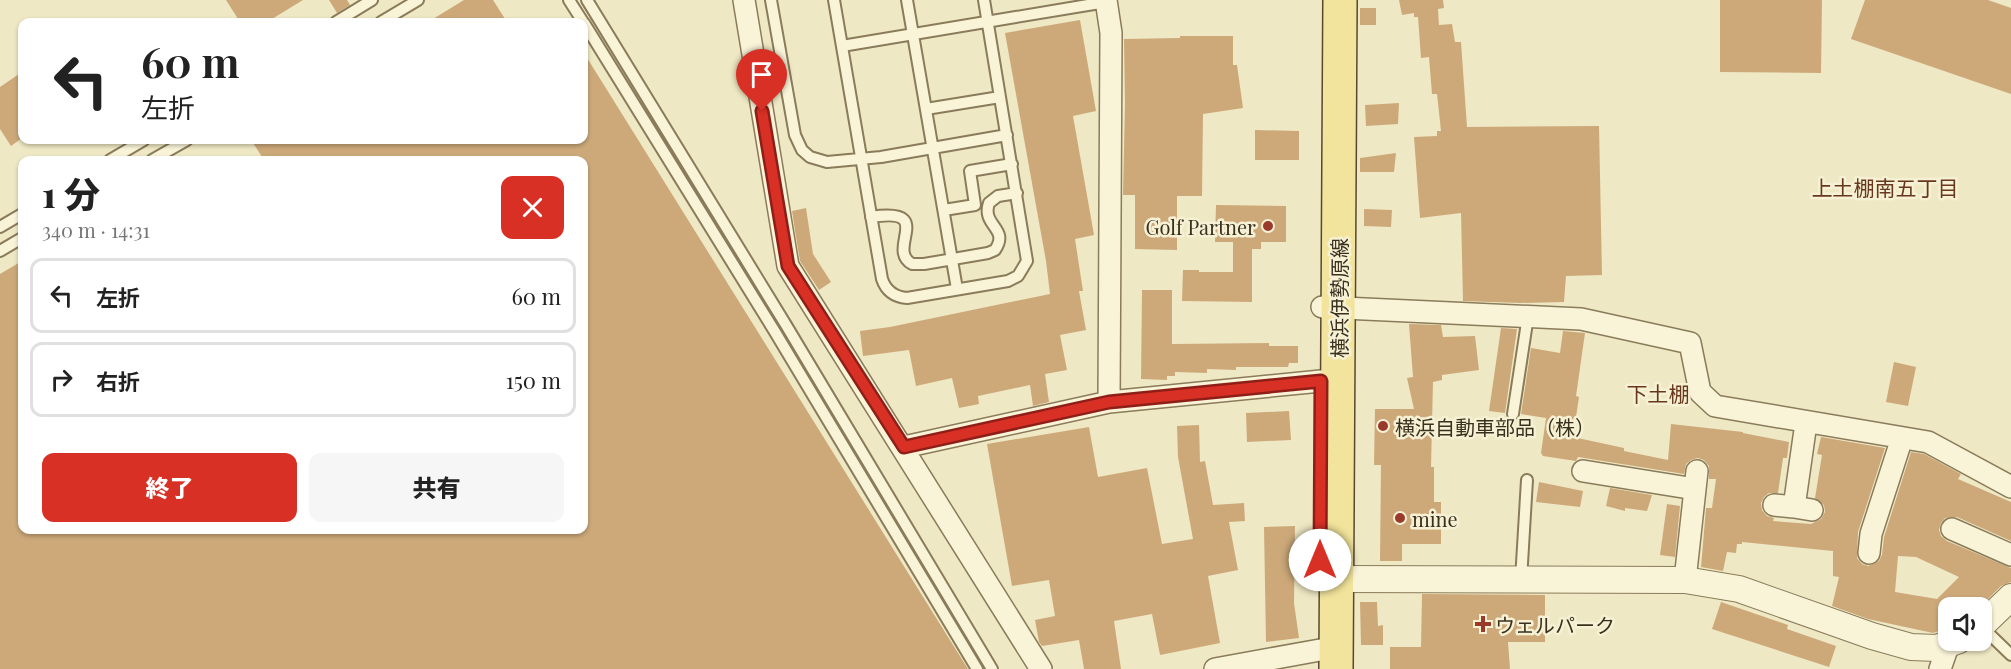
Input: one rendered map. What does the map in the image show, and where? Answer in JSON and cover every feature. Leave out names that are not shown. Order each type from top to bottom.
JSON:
[{"type":"main road","name":"横浜伊勢原線","points":[[1323,0],[1337,579],[1325,663]]},
{"type":"main road","name":"横浜伊勢原線","points":[[1325,663],[1321,381],[1330,307],[1340,0]]},
{"type":"street","points":[[744,0],[788,266],[904,447],[1041,669]]},
{"type":"street","points":[[1106,1],[1111,33],[1109,402]]},
{"type":"street","points":[[1330,307],[1581,319],[1690,343],[1700,393],[1715,406],[1928,442],[2011,487]]},
{"type":"street","points":[[904,447],[1109,402],[1321,381]]},
{"type":"street","points":[[1794,507],[1806,423]]},
{"type":"street","points":[[1869,553],[1871,534],[1902,438]]},
{"type":"street","points":[[1583,471],[1696,480],[1685,580]]},
{"type":"street","points":[[1952,529],[2011,555]]},
{"type":"street","points":[[1337,579],[1685,580],[1739,589],[1872,636],[1911,647],[1949,652]]},
{"type":"street","points":[[1992,616],[2011,597]]},
{"type":"street","points":[[1215,669],[1325,663]]},
{"type":"lane","points":[[343,18],[372,0]]},
{"type":"lane","points":[[388,18],[418,0]]},
{"type":"lane","points":[[569,0],[580,18]]},
{"type":"lane","points":[[587,0],[786,325],[992,669]]},
{"type":"lane","points":[[771,0],[797,142],[810,156],[820,161],[861,158],[1007,135]]},
{"type":"lane","points":[[834,0],[882,279],[887,289],[898,297],[907,298],[1008,281],[1018,276],[1025,267],[1027,253],[984,0]]},
{"type":"lane","points":[[907,0],[957,290]]},
{"type":"lane","points":[[842,46],[1106,1]]},
{"type":"lane","points":[[588,31],[775,332],[977,669]]},
{"type":"lane","points":[[926,109],[1000,96]]},
{"type":"lane","points":[[117,156],[137,144]]},
{"type":"lane","points":[[159,156],[180,144]]},
{"type":"lane","points":[[944,210],[975,205],[970,171],[1012,164]]},
{"type":"lane","points":[[871,217],[894,215],[903,220],[907,229],[902,253],[908,262],[924,264],[996,250],[1000,236],[988,218],[989,203],[998,196],[1017,193]]},
{"type":"lane","points":[[0,227],[18,216]]},
{"type":"lane","points":[[0,251],[18,240]]},
{"type":"lane","points":[[1513,414],[1528,316]]},
{"type":"lane","points":[[1521,580],[1527,480]]},
{"type":"lane","points":[[1992,636],[2011,655]]},
{"type":"building","points":[[226,0],[303,0],[274,18],[237,18]]},
{"type":"building","points":[[329,0],[347,0],[350,5],[337,13]]},
{"type":"building","points":[[464,0],[493,0],[504,18],[435,18]]},
{"type":"building","points":[[1399,0],[1443,0],[1444,8],[1438,9],[1439,25],[1452,24],[1455,42],[1461,42],[1467,127],[1599,126],[1602,275],[1566,276],[1564,302],[1463,301],[1461,213],[1420,218],[1414,137],[1437,136],[1437,131],[1441,131],[1437,94],[1432,94],[1429,57],[1421,58],[1418,17],[1414,17],[1414,13],[1402,15]]},
{"type":"building","points":[[1720,0],[1822,0],[1821,73],[1720,72]]},
{"type":"building","points":[[1865,0],[1988,0],[2011,8],[2011,94],[1851,39]]},
{"type":"building","points":[[1360,8],[1376,8],[1376,25],[1360,25]]},
{"type":"building","points":[[1080,20],[1096,111],[1073,116],[1094,235],[1075,239],[1083,291],[1079,291],[1086,330],[1060,335],[1067,370],[1045,374],[1049,402],[1033,406],[1030,385],[978,396],[979,404],[959,408],[952,378],[916,386],[909,350],[863,356],[860,331],[890,327],[1050,294],[1005,33]]},
{"type":"building","points":[[1180,36],[1233,36],[1233,65],[1237,65],[1243,108],[1203,114],[1202,196],[1177,196],[1177,250],[1135,249],[1135,195],[1123,195],[1124,39],[1180,38]]},
{"type":"building","points":[[588,59],[968,669],[0,669],[0,274],[18,263],[18,534],[588,534],[588,156],[261,156],[254,144],[588,144]]},
{"type":"building","points":[[18,75],[18,141],[11,146],[0,129],[0,87]]},
{"type":"building","points":[[1399,103],[1398,124],[1366,126],[1365,105]]},
{"type":"building","points":[[1255,130],[1299,131],[1299,160],[1255,160]]},
{"type":"building","points":[[1396,153],[1394,172],[1360,172],[1360,158]]},
{"type":"building","points":[[1216,205],[1286,206],[1286,242],[1261,242],[1261,249],[1252,249],[1252,302],[1182,301],[1183,270],[1233,272],[1233,242],[1215,242]]},
{"type":"building","points":[[806,208],[813,254],[831,282],[819,290],[800,261],[796,237],[792,211]]},
{"type":"building","points":[[1364,209],[1392,210],[1391,227],[1364,226]]},
{"type":"building","points":[[1142,290],[1172,290],[1172,344],[1269,343],[1269,346],[1298,346],[1298,363],[1289,363],[1288,367],[1207,369],[1207,373],[1175,372],[1175,376],[1167,376],[1167,380],[1141,379]]},
{"type":"building","points":[[1409,324],[1441,325],[1443,337],[1475,336],[1479,370],[1442,375],[1442,380],[1433,382],[1431,467],[1434,467],[1434,502],[1441,502],[1441,544],[1402,544],[1402,561],[1380,561],[1381,465],[1374,465],[1375,409],[1414,409],[1407,378],[1413,377]]},
{"type":"building","points":[[1501,328],[1517,329],[1505,413],[1489,411]]},
{"type":"building","points":[[1563,331],[1585,333],[1573,437],[1668,460],[1671,424],[1743,432],[1789,442],[1787,458],[1783,458],[1778,493],[1769,493],[1761,503],[1762,510],[1767,516],[1774,518],[1773,521],[1811,524],[1821,519],[1825,512],[1824,505],[1815,498],[1822,455],[1817,454],[1821,437],[1885,448],[1858,532],[1857,558],[1862,564],[1868,566],[1879,561],[1882,555],[1884,537],[1911,452],[1924,454],[1961,474],[1958,479],[2011,502],[2011,541],[1957,517],[1945,518],[1939,530],[1941,536],[1947,541],[2011,568],[2011,582],[2001,586],[1990,597],[1939,597],[1959,577],[1916,557],[1898,556],[1895,592],[1938,598],[1938,631],[1933,633],[1868,619],[1832,606],[1839,577],[1833,576],[1833,551],[1742,542],[1742,544],[1737,544],[1736,553],[1727,552],[1723,571],[1701,567],[1706,508],[1712,508],[1716,479],[1709,479],[1709,466],[1704,460],[1698,458],[1691,460],[1686,464],[1684,474],[1578,457],[1576,461],[1543,456],[1541,453],[1546,418],[1521,414],[1531,348],[1560,353]]},
{"type":"building","points":[[1894,362],[1916,367],[1908,406],[1886,402]]},
{"type":"building","points":[[1289,411],[1291,440],[1247,442],[1246,413]]},
{"type":"building","points":[[1199,425],[1200,462],[1205,461],[1213,505],[1244,503],[1245,521],[1229,522],[1238,570],[1208,576],[1220,643],[1160,655],[1152,614],[1114,621],[1121,669],[1084,669],[1079,640],[1042,646],[1039,642],[1035,620],[1055,616],[1049,580],[1012,586],[987,444],[1089,427],[1098,477],[1147,468],[1162,544],[1193,539],[1178,457],[1177,426]]},
{"type":"building","points":[[1539,482],[1583,491],[1580,507],[1536,502]]},
{"type":"building","points":[[1610,488],[1652,495],[1647,511],[1625,508],[1625,511],[1606,506]]},
{"type":"building","points":[[1667,504],[1680,506],[1675,557],[1660,555]]},
{"type":"building","points":[[1295,526],[1294,603],[1299,638],[1266,642],[1264,527]]},
{"type":"building","points":[[1422,594],[1545,595],[1545,642],[1508,642],[1510,669],[1390,669],[1390,647],[1421,647]]},
{"type":"building","points":[[1360,602],[1377,602],[1378,626],[1383,625],[1383,645],[1361,645]]},
{"type":"building","points":[[1721,602],[1788,625],[1787,629],[1836,646],[1829,667],[1712,629]]},
{"type":"place","name":"Golf Partner","points":[[1268,226]]},
{"type":"place","name":"横浜自動車部品（株）","points":[[1383,426]]},
{"type":"place","name":"mine","points":[[1400,518]]},
{"type":"place","name":"ウェルパーク","points":[[1483,624]]},
{"type":"district","name":"上土棚南五丁目","points":[[1885,187]]},
{"type":"district","name":"下土棚","points":[[1658,393]]},
{"type":"route","points":[[762,111],[788,266],[904,447],[1109,402],[1321,381],[1320,560]]}]
